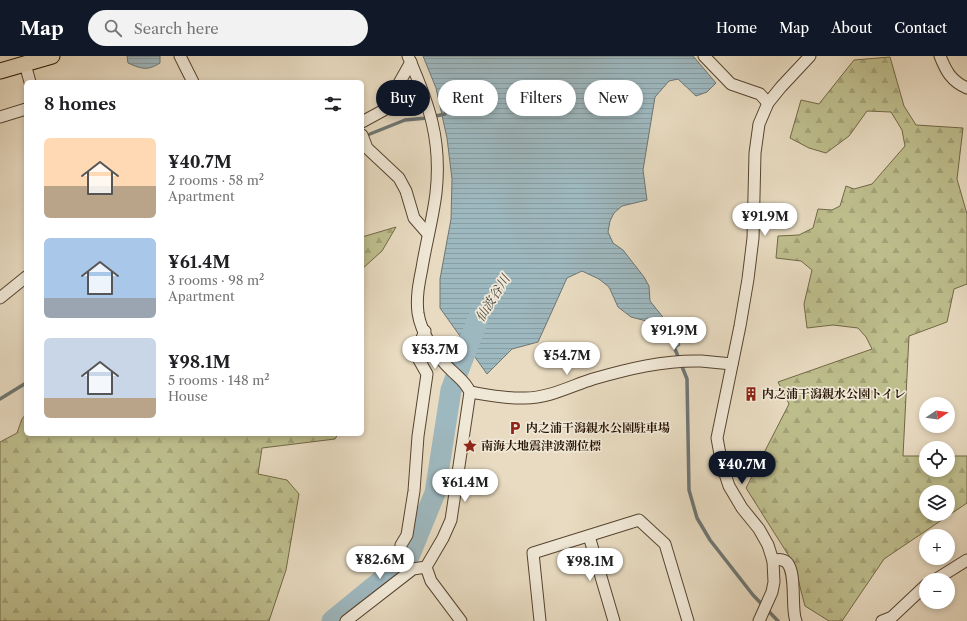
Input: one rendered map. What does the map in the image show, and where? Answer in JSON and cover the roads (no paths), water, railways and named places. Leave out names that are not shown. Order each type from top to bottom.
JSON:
[{"type":"main road","points":[[0,70],[31,60],[52,56]]},
{"type":"street","points":[[180,56],[192,80]]},
{"type":"street","points":[[704,56],[731,84],[760,94],[768,103]]},
{"type":"street","points":[[759,621],[772,592],[774,582],[773,561],[768,546],[759,529],[742,508],[729,486],[717,438],[740,326],[753,238],[756,145],[759,124],[768,103],[810,56]]},
{"type":"street","points":[[940,56],[946,71],[955,80],[967,88]]},
{"type":"street","points":[[410,59],[424,95],[434,131],[438,157],[436,194],[417,294],[418,314],[426,334],[439,356],[468,388],[510,398],[526,398],[553,393],[627,370],[663,363],[701,361],[732,364]]},
{"type":"street","points":[[364,121],[384,110],[410,59]]},
{"type":"street","points":[[30,80],[31,60]]},
{"type":"street","points":[[0,117],[24,110]]},
{"type":"street","points":[[364,144],[399,178],[406,191],[414,218],[428,234]]},
{"type":"street","points":[[0,298],[24,279]]},
{"type":"street","points":[[401,546],[407,535],[414,491],[418,436],[427,374],[418,358],[419,345],[426,334]]},
{"type":"street","points":[[461,621],[431,582],[426,567],[443,538],[451,520],[468,388]]},
{"type":"street","points":[[540,621],[533,553],[639,520],[665,544],[688,621]]},
{"type":"street","points":[[589,536],[614,621]]},
{"type":"street","points":[[773,561],[782,560],[786,562],[791,570],[794,584],[796,621]]},
{"type":"street","points":[[946,573],[967,560]]},
{"type":"street","points":[[346,621],[413,569],[426,567]]},
{"type":"street","points":[[882,621],[892,617],[919,592]]},
{"type":"water","points":[[127,56],[160,56],[160,63],[148,68],[141,68],[128,63]]},
{"type":"water","points":[[423,56],[693,56],[716,83],[707,92],[696,96],[678,79],[669,81],[655,97],[643,170],[647,200],[622,206],[614,213],[610,221],[608,232],[613,243],[623,250],[644,277],[649,286],[650,301],[666,321],[680,345],[675,348],[654,323],[631,317],[618,307],[609,287],[599,279],[582,271],[567,278],[538,342],[512,349],[487,374],[440,308],[440,279],[451,219],[452,179],[447,138],[442,116],[498,116],[498,80],[438,80],[438,97],[436,88]]},
{"type":"waterway","points":[[365,136],[405,120],[438,116]]},
{"type":"waterway","name":"仙波谷川","points":[[332,621],[408,559],[435,493],[451,390],[478,319]]},
{"type":"waterway","points":[[673,344],[687,379],[689,490],[697,518],[710,540],[753,595],[778,621]]},
{"type":"waterway","points":[[0,399],[24,384]]},
{"type":"place","name":"内之浦干潟親水公園トイレ","points":[[751,394]]},
{"type":"place","name":"内之浦干潟親水公園駐車場","points":[[515,428]]},
{"type":"place","name":"南海大地震津波潮位標","points":[[470,446]]}]
